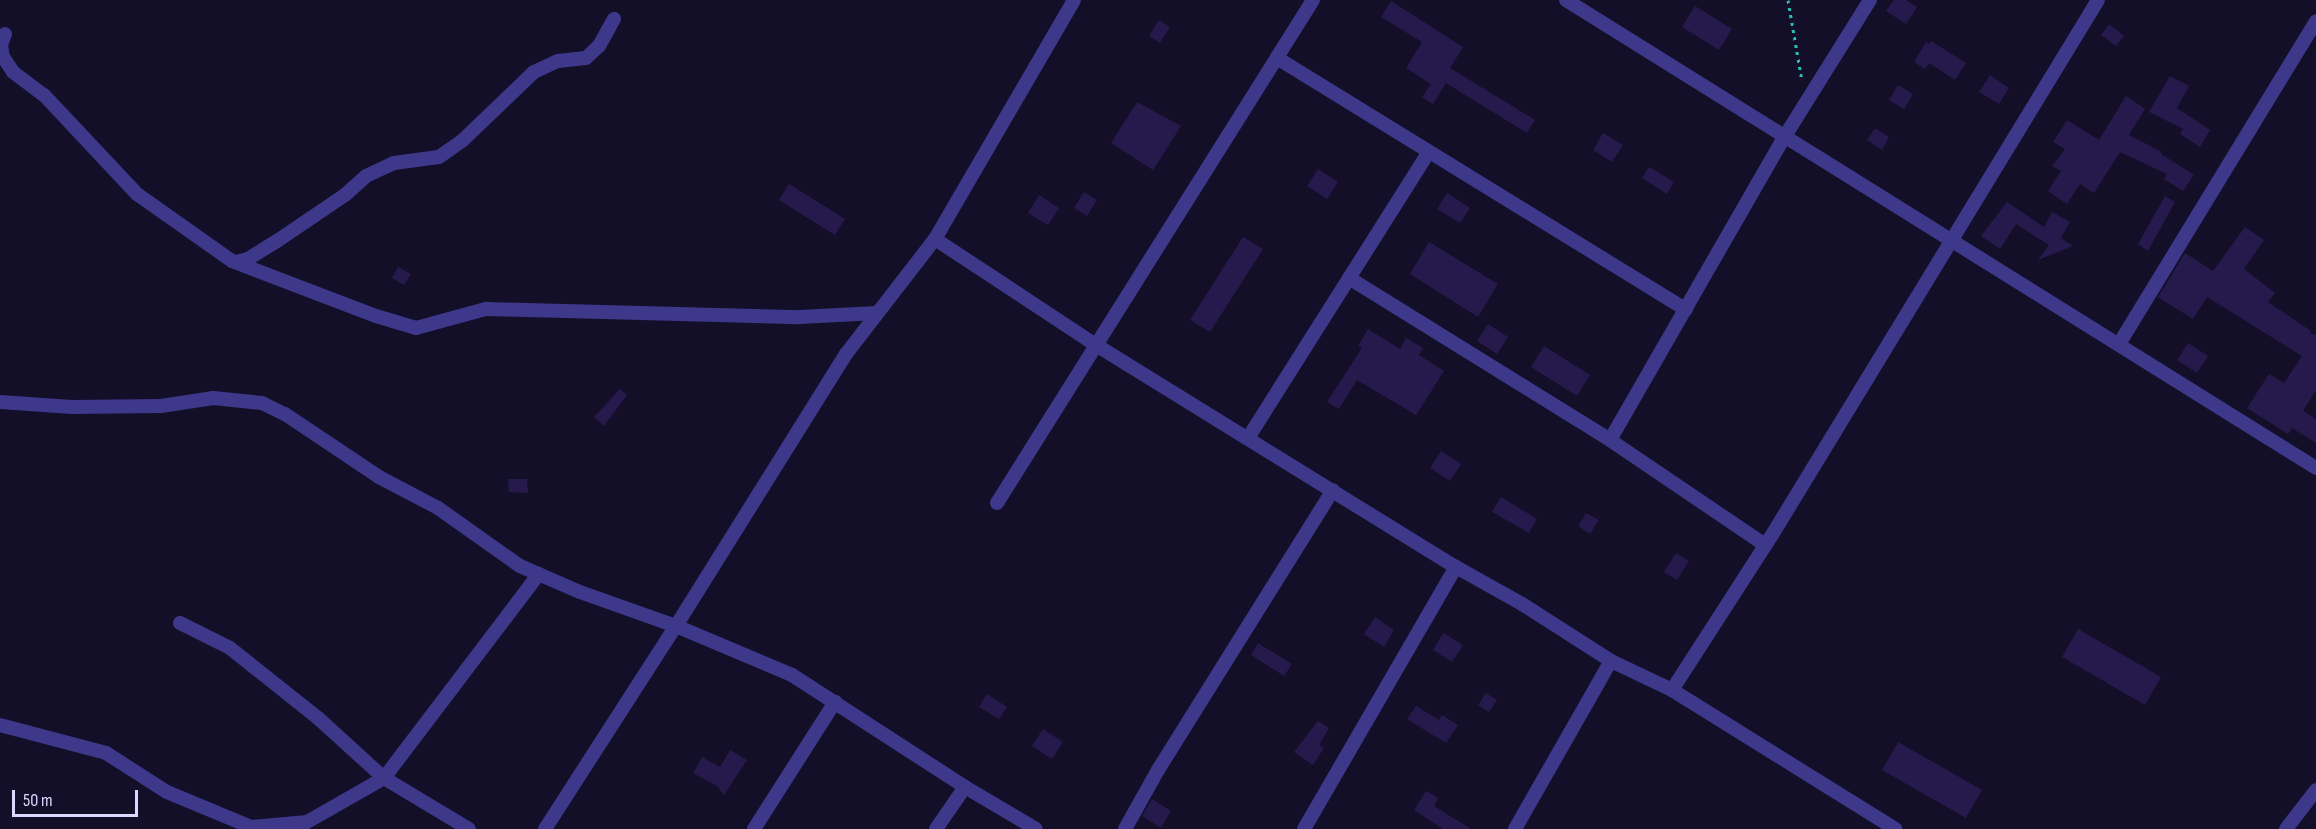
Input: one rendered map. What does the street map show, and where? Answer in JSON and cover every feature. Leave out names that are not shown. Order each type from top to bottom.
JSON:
[{"type":"street","points":[[1059,0],[1074,0]]},
{"type":"street","points":[[544,829],[676,626],[846,354],[934,239],[1074,0]]},
{"type":"street","points":[[997,503],[1314,0]]},
{"type":"street","points":[[1566,0],[2316,468]]},
{"type":"street","points":[[1610,440],[1785,135],[1870,0]]},
{"type":"street","points":[[1672,690],[1766,545],[2098,0]]},
{"type":"street","points":[[236,262],[248,259],[277,241],[345,195],[366,176],[394,163],[439,157],[463,140],[534,72],[558,61],[586,58],[599,46],[614,19]]},
{"type":"street","points":[[2119,344],[2316,21]]},
{"type":"street","points":[[5,34],[1,45],[3,57],[13,72],[44,95],[136,194],[236,262],[376,316],[416,328],[486,309],[800,316],[876,313]]},
{"type":"street","points":[[1277,58],[1686,310]]},
{"type":"street","points":[[1248,438],[1429,152]]},
{"type":"street","points":[[934,239],[1096,345],[1456,567],[1522,604],[1611,661],[1672,690],[1895,829]]},
{"type":"street","points":[[1349,278],[1610,440],[1766,545]]},
{"type":"street","points":[[0,402],[72,407],[161,406],[213,398],[262,403],[285,414],[379,477],[438,508],[520,566],[676,626],[792,675],[964,787],[1036,829]]},
{"type":"street","points":[[1125,829],[1158,770],[1333,490]]},
{"type":"street","points":[[1304,829],[1456,567]]},
{"type":"street","points":[[0,725],[106,753],[167,792],[251,827],[307,822],[384,778],[539,574]]},
{"type":"street","points":[[180,623],[231,648],[318,718],[384,778],[469,829]]},
{"type":"street","points":[[1515,829],[1611,661]]},
{"type":"street","points":[[754,829],[835,702]]},
{"type":"street","points":[[936,829],[964,787]]},
{"type":"street","points":[[2286,829],[2316,790]]},
{"type":"path","points":[[1788,0],[1802,83]]},
{"type":"building","points":[[1894,0],[1906,0],[1917,7],[1906,24],[1886,11]]},
{"type":"building","points":[[1391,1],[1463,47],[1450,68],[1535,120],[1527,133],[1446,83],[1433,104],[1422,97],[1431,84],[1406,68],[1422,42],[1381,17]]},
{"type":"building","points":[[1695,6],[1732,29],[1719,50],[1682,27]]},
{"type":"building","points":[[1159,20],[1170,27],[1160,43],[1149,36]]},
{"type":"building","points":[[2109,24],[2124,36],[2116,46],[2101,35]]},
{"type":"building","points":[[1931,41],[1966,63],[1955,80],[1929,63],[1925,69],[1914,62],[1926,42],[1929,44]]},
{"type":"building","points":[[1990,75],[2009,88],[1999,104],[1979,92]]},
{"type":"building","points":[[2170,76],[2189,86],[2177,108],[2210,130],[2200,147],[2180,134],[2183,129],[2149,112]]},
{"type":"building","points":[[1898,85],[1913,94],[1904,109],[1889,100]]},
{"type":"building","points":[[2126,96],[2145,109],[2129,135],[2162,152],[2161,154],[2194,175],[2183,191],[2164,179],[2167,174],[2120,152],[2094,193],[2080,184],[2067,204],[2048,191],[2061,171],[2052,166],[2065,149],[2053,142],[2067,120],[2099,140]]},
{"type":"building","points":[[1137,102],[1181,126],[1153,170],[1111,143]]},
{"type":"building","points":[[1875,128],[1889,137],[1882,150],[1867,140]]},
{"type":"building","points":[[1603,133],[1623,145],[1612,162],[1593,150]]},
{"type":"building","points":[[1649,167],[1674,182],[1667,194],[1642,178]]},
{"type":"building","points":[[1318,169],[1338,182],[1327,199],[1307,186]]},
{"type":"building","points":[[789,184],[845,219],[835,235],[779,200]]},
{"type":"building","points":[[1084,192],[1097,200],[1087,216],[1074,208]]},
{"type":"building","points":[[1447,193],[1470,208],[1460,223],[1437,209]]},
{"type":"building","points":[[1039,195],[1059,208],[1048,225],[1028,213]]},
{"type":"building","points":[[2165,196],[2175,202],[2148,251],[2138,244]]},
{"type":"building","points":[[2007,202],[2044,227],[2052,212],[2070,222],[2061,238],[2073,246],[2038,260],[2049,245],[2016,224],[2000,249],[1981,236]]},
{"type":"building","points":[[2245,227],[2264,240],[2244,269],[2275,293],[2268,302],[2311,331],[2310,333],[2315,335],[2316,333],[2316,390],[2303,411],[2316,419],[2316,443],[2292,428],[2288,434],[2247,408],[2269,374],[2284,383],[2302,356],[2207,297],[2193,319],[2158,297],[2185,253],[2213,271]]},
{"type":"building","points":[[1243,237],[1263,249],[1210,332],[1190,320]]},
{"type":"building","points":[[1429,242],[1498,284],[1478,317],[1410,274]]},
{"type":"building","points":[[398,267],[411,274],[404,285],[392,278]]},
{"type":"building","points":[[1488,324],[1508,337],[1497,354],[1477,341]]},
{"type":"building","points":[[1368,329],[1400,349],[1406,338],[1423,348],[1419,355],[1444,371],[1416,415],[1357,380],[1339,409],[1327,402],[1362,348],[1358,346]]},
{"type":"building","points":[[2188,343],[2208,356],[2197,373],[2177,360]]},
{"type":"building","points":[[1544,346],[1590,375],[1577,396],[1531,367]]},
{"type":"building","points":[[620,389],[627,395],[604,426],[594,417]]},
{"type":"building","points":[[1441,451],[1461,464],[1450,481],[1430,468]]},
{"type":"building","points":[[508,479],[527,479],[528,493],[509,492]]},
{"type":"building","points":[[1501,497],[1537,519],[1529,533],[1492,512]]},
{"type":"building","points":[[1586,513],[1599,520],[1590,534],[1578,526]]},
{"type":"building","points":[[1676,553],[1689,561],[1677,580],[1664,572]]},
{"type":"building","points":[[1375,617],[1394,630],[1384,647],[1364,634]]},
{"type":"building","points":[[2078,629],[2161,677],[2145,705],[2062,657]]},
{"type":"building","points":[[1443,633],[1463,645],[1452,662],[1433,650]]},
{"type":"building","points":[[1258,643],[1292,664],[1284,676],[1251,655]]},
{"type":"building","points":[[1486,693],[1497,700],[1489,712],[1478,705]]},
{"type":"building","points":[[987,694],[1007,707],[999,719],[979,707]]},
{"type":"building","points":[[1416,706],[1439,720],[1442,715],[1458,725],[1446,743],[1407,719]]},
{"type":"building","points":[[1318,721],[1329,728],[1319,745],[1324,748],[1313,765],[1294,752]]},
{"type":"building","points":[[1043,729],[1063,742],[1052,759],[1032,746]]},
{"type":"building","points":[[1898,742],[1982,790],[1966,818],[1882,770]]},
{"type":"building","points":[[730,750],[747,760],[724,795],[717,786],[693,773],[702,757],[720,767]]},
{"type":"building","points":[[1426,791],[1438,798],[1434,806],[1471,829],[1443,829],[1414,810]]},
{"type":"building","points":[[1152,799],[1171,811],[1161,828],[1142,816]]}]
